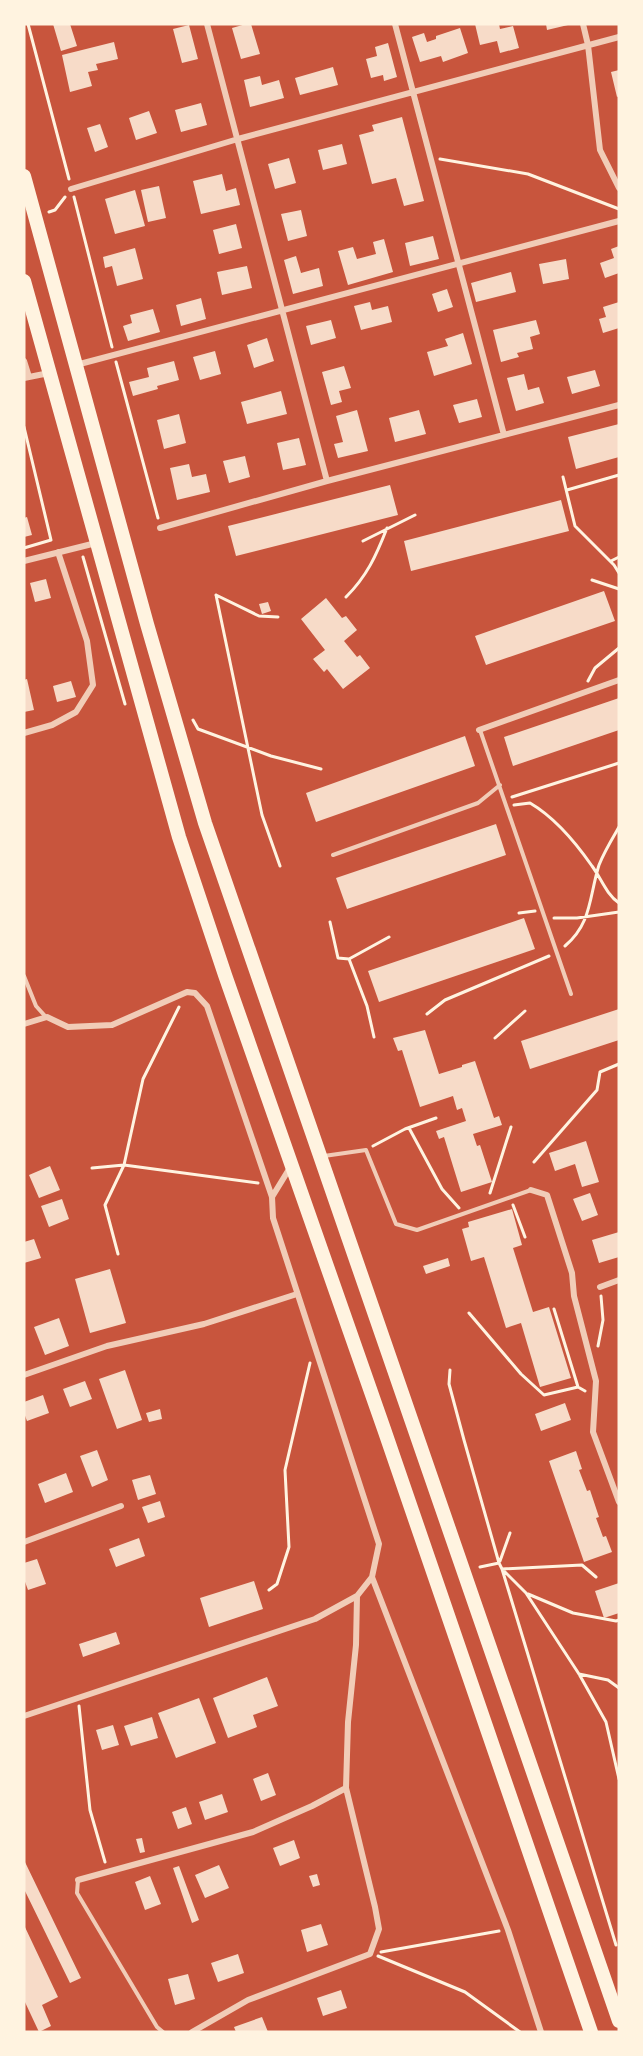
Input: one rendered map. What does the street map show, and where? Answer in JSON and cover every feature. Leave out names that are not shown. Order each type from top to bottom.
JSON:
[{"type":"highway","points":[[24,176],[150,635],[205,823],[619,2021]]},
{"type":"highway","points":[[24,281],[179,837],[591,2032]]},
{"type":"street","points":[[207,24],[327,481]]},
{"type":"street","points":[[394,24],[504,435]]},
{"type":"street","points":[[583,24],[588,45],[600,150],[619,188]]},
{"type":"street","points":[[71,189],[237,139],[619,37]]},
{"type":"street","points":[[75,365],[619,221]]},
{"type":"street","points":[[24,361],[26,377],[49,373]]},
{"type":"street","points":[[160,528],[327,481],[619,405]]},
{"type":"street","points":[[24,561],[96,543]]},
{"type":"street","points":[[24,733],[52,725],[76,712],[93,685],[87,641],[58,552]]},
{"type":"street","points":[[479,729],[619,680]]},
{"type":"street","points":[[24,1024],[47,1017],[68,1027],[111,1025],[187,992],[195,993],[207,1006],[272,1197],[273,1218],[379,1544],[372,1577],[357,1596],[315,1619],[25,1715]]},
{"type":"street","points":[[272,1197],[291,1166]]},
{"type":"street","points":[[531,1190],[546,1195],[572,1273],[574,1296],[596,1381],[592,1432],[619,1502]]},
{"type":"street","points":[[600,1287],[619,1280]]},
{"type":"street","points":[[24,1375],[107,1346],[204,1324],[297,1294]]},
{"type":"street","points":[[24,1542],[122,1506]]},
{"type":"street","points":[[372,1577],[508,1930],[541,2032]]},
{"type":"street","points":[[192,2032],[248,2000],[370,1954],[379,1929],[346,1788],[348,1722],[356,1645],[357,1596]]},
{"type":"street","points":[[78,1880],[253,1832],[346,1788]]},
{"type":"lane","points":[[479,729],[571,994]]},
{"type":"lane","points":[[333,855],[478,803],[500,785]]},
{"type":"lane","points":[[24,976],[36,1006],[47,1017]]},
{"type":"lane","points":[[320,1156],[366,1150],[396,1224],[417,1230],[531,1190]]},
{"type":"lane","points":[[78,1880],[77,1893],[163,2032]]},
{"type":"path","points":[[429,158],[528,174],[619,209]]},
{"type":"path","points":[[35,216],[56,210],[71,189]]},
{"type":"path","points":[[114,354],[160,528]]},
{"type":"path","points":[[24,427],[51,540],[24,548]]},
{"type":"path","points":[[567,490],[619,475]]},
{"type":"path","points":[[564,477],[575,526],[619,573]]},
{"type":"path","points":[[363,541],[415,515]]},
{"type":"path","points":[[346,597],[374,562],[387,528]]},
{"type":"path","points":[[80,547],[124,704]]},
{"type":"path","points":[[610,561],[619,557]]},
{"type":"path","points":[[592,579],[619,589]]},
{"type":"path","points":[[278,616],[259,616],[216,595],[262,815],[280,866]]},
{"type":"path","points":[[581,693],[595,668],[619,648]]},
{"type":"path","points":[[193,720],[198,729],[271,756],[321,769]]},
{"type":"path","points":[[505,800],[619,763]]},
{"type":"path","points":[[507,807],[530,803],[548,817],[587,859],[604,886],[619,903]]},
{"type":"path","points":[[427,1014],[445,1000],[556,953],[577,936],[586,920],[600,862],[619,827]]},
{"type":"path","points":[[519,914],[536,911],[542,915]]},
{"type":"path","points":[[548,918],[577,918],[619,912]]},
{"type":"path","points":[[330,922],[338,957],[349,959],[388,937]]},
{"type":"path","points":[[349,959],[367,1006],[374,1037]]},
{"type":"path","points":[[118,1254],[105,1205],[124,1166],[144,1079],[187,992]]},
{"type":"path","points":[[495,1038],[525,1011]]},
{"type":"path","points":[[534,1162],[597,1090],[600,1072],[619,1064]]},
{"type":"path","points":[[366,1150],[409,1128],[436,1118]]},
{"type":"path","points":[[490,1194],[511,1127]]},
{"type":"path","points":[[409,1128],[442,1189],[464,1213]]},
{"type":"path","points":[[92,1168],[124,1166],[257,1184],[266,1182]]},
{"type":"path","points":[[511,1197],[525,1237]]},
{"type":"path","points":[[592,1367],[603,1320],[600,1287]]},
{"type":"path","points":[[554,1309],[578,1387]]},
{"type":"path","points":[[470,1313],[521,1374],[544,1395],[578,1387],[595,1396]]},
{"type":"path","points":[[269,1590],[277,1584],[289,1548],[285,1470],[314,1345]]},
{"type":"path","points":[[450,1370],[449,1384],[500,1563],[616,1945],[619,1944]]},
{"type":"path","points":[[500,1563],[510,1533]]},
{"type":"path","points":[[480,1567],[500,1563]]},
{"type":"path","points":[[502,1569],[582,1565],[596,1577]]},
{"type":"path","points":[[502,1569],[526,1593],[579,1674],[606,1722],[619,1779]]},
{"type":"path","points":[[526,1593],[573,1613],[616,1622],[619,1620]]},
{"type":"path","points":[[579,1674],[609,1680],[619,1688]]},
{"type":"path","points":[[78,1699],[90,1810],[109,1872]]},
{"type":"path","points":[[370,1954],[508,1930]]},
{"type":"path","points":[[370,1954],[465,1992],[520,2032]]},
{"type":"building","points":[[53,24],[70,24],[77,46],[61,51]]},
{"type":"building","points":[[251,24],[260,54],[241,59],[232,28]]},
{"type":"building","points":[[475,24],[499,24],[500,29],[513,26],[519,48],[500,53],[497,41],[480,45]]},
{"type":"building","points":[[546,24],[568,24],[568,25],[547,30]]},
{"type":"building","points":[[189,25],[198,59],[182,63],[173,29]]},
{"type":"building","points":[[460,28],[468,53],[443,62],[441,56],[420,62],[412,37],[424,33],[427,42],[436,39],[436,36]]},
{"type":"building","points":[[114,42],[118,59],[96,64],[98,70],[88,72],[92,86],[70,92],[62,55]]},
{"type":"building","points":[[388,43],[397,77],[384,81],[383,75],[371,78],[366,59],[377,56],[375,47]]},
{"type":"building","points":[[333,67],[338,85],[300,95],[295,78]]},
{"type":"building","points":[[619,70],[619,96],[617,97],[611,72]]},
{"type":"building","points":[[260,76],[262,85],[279,80],[284,98],[250,107],[244,80]]},
{"type":"building","points":[[201,103],[207,125],[181,132],[175,110]]},
{"type":"building","points":[[149,111],[157,133],[136,140],[129,118]]},
{"type":"building","points":[[402,117],[424,201],[404,206],[396,178],[372,184],[359,135],[374,131],[372,125]]},
{"type":"building","points":[[100,124],[108,147],[95,152],[87,128]]},
{"type":"building","points":[[342,144],[347,164],[323,170],[318,150]]},
{"type":"building","points":[[289,158],[296,183],[275,189],[268,164]]},
{"type":"building","points":[[222,174],[226,191],[236,188],[240,205],[201,214],[193,181]]},
{"type":"building","points":[[159,186],[166,218],[148,222],[141,190]]},
{"type":"building","points":[[135,190],[145,226],[115,234],[105,199]]},
{"type":"building","points":[[301,210],[307,236],[288,241],[281,214]]},
{"type":"building","points":[[236,224],[242,248],[219,254],[213,230]]},
{"type":"building","points":[[433,236],[439,259],[410,266],[405,243]]},
{"type":"building","points":[[384,239],[393,272],[348,285],[338,251],[353,247],[357,259],[376,254],[373,242]]},
{"type":"building","points":[[619,246],[619,273],[605,278],[600,263],[614,258],[611,249]]},
{"type":"building","points":[[135,248],[143,279],[117,286],[112,266],[105,268],[103,257]]},
{"type":"building","points":[[296,256],[301,273],[319,268],[323,286],[293,294],[284,260]]},
{"type":"building","points":[[566,259],[569,279],[543,284],[539,264]]},
{"type":"building","points":[[247,266],[252,288],[222,295],[217,272]]},
{"type":"building","points":[[511,272],[516,292],[476,302],[471,283]]},
{"type":"building","points":[[447,289],[453,307],[438,312],[432,294]]},
{"type":"building","points":[[201,298],[206,319],[181,326],[176,305]]},
{"type":"building","points":[[370,302],[372,310],[388,306],[392,322],[361,330],[354,306]]},
{"type":"building","points":[[619,302],[619,328],[603,333],[599,319],[606,317],[603,307]]},
{"type":"building","points":[[153,309],[160,332],[128,341],[123,326],[132,323],[130,315]]},
{"type":"building","points":[[331,320],[336,338],[311,345],[306,326]]},
{"type":"building","points":[[536,320],[540,334],[530,337],[533,349],[517,353],[519,357],[501,362],[493,330]]},
{"type":"building","points":[[463,333],[472,364],[434,376],[427,352],[448,346],[445,339]]},
{"type":"building","points":[[267,338],[274,361],[254,368],[247,345]]},
{"type":"building","points":[[215,351],[221,374],[200,380],[193,357]]},
{"type":"building","points":[[174,361],[179,380],[133,396],[129,382],[149,377],[147,368]]},
{"type":"building","points":[[344,366],[351,388],[339,391],[342,402],[331,405],[322,372]]},
{"type":"building","points":[[595,370],[600,386],[572,394],[567,377]]},
{"type":"building","points":[[524,374],[528,390],[539,387],[544,403],[516,411],[507,378]]},
{"type":"building","points":[[281,391],[287,414],[247,424],[241,402]]},
{"type":"building","points":[[477,399],[482,417],[459,423],[453,405]]},
{"type":"building","points":[[357,410],[368,451],[338,458],[334,444],[343,442],[336,416]]},
{"type":"building","points":[[419,410],[426,434],[395,442],[389,418]]},
{"type":"building","points":[[179,414],[186,443],[164,449],[157,420]]},
{"type":"building","points":[[619,424],[619,457],[576,469],[568,437]]},
{"type":"building","points":[[299,438],[306,465],[283,470],[277,443]]},
{"type":"building","points":[[245,456],[250,477],[229,483],[223,461]]},
{"type":"building","points":[[189,464],[192,477],[206,474],[210,492],[177,500],[170,468]]},
{"type":"building","points":[[390,485],[398,515],[236,556],[228,526]]},
{"type":"building","points":[[561,500],[569,531],[411,571],[404,541]]},
{"type":"building","points":[[27,517],[32,535],[24,537],[24,518]]},
{"type":"building","points":[[46,579],[51,598],[35,602],[30,583]]},
{"type":"building","points":[[604,591],[615,621],[486,665],[475,636]]},
{"type":"building","points":[[326,598],[342,618],[346,616],[357,630],[344,641],[357,657],[360,655],[370,668],[343,689],[327,669],[324,672],[313,659],[325,650],[301,619]]},
{"type":"building","points":[[268,602],[271,611],[262,614],[259,604]]},
{"type":"building","points":[[27,679],[34,710],[24,712],[24,680]]},
{"type":"building","points":[[71,681],[76,697],[57,702],[53,686]]},
{"type":"building","points":[[619,698],[619,730],[513,766],[504,737]]},
{"type":"building","points":[[465,736],[475,766],[316,822],[306,793]]},
{"type":"building","points":[[496,824],[506,855],[347,909],[336,878]]},
{"type":"building","points":[[524,918],[535,949],[379,1002],[368,971]]},
{"type":"building","points":[[619,1009],[619,1040],[530,1069],[521,1041]]},
{"type":"building","points":[[425,1030],[439,1074],[475,1061],[494,1118],[499,1116],[502,1125],[473,1134],[477,1146],[480,1145],[492,1182],[461,1192],[444,1137],[439,1139],[436,1131],[466,1121],[462,1108],[457,1110],[453,1096],[420,1107],[402,1050],[398,1051],[393,1038]]},
{"type":"building","points":[[586,1141],[599,1182],[582,1187],[575,1164],[555,1171],[549,1153]]},
{"type":"building","points":[[50,1166],[60,1190],[39,1198],[29,1175]]},
{"type":"building","points":[[590,1193],[598,1215],[582,1221],[573,1199]]},
{"type":"building","points":[[62,1199],[69,1219],[49,1227],[41,1206]]},
{"type":"building","points":[[512,1209],[522,1245],[513,1248],[533,1312],[549,1307],[571,1378],[540,1387],[521,1323],[506,1328],[484,1257],[471,1261],[462,1229],[469,1227],[468,1222]]},
{"type":"building","points":[[619,1232],[619,1257],[599,1263],[592,1240]]},
{"type":"building","points":[[34,1239],[41,1258],[24,1263],[24,1242]]},
{"type":"building","points":[[448,1258],[450,1266],[426,1274],[423,1266]]},
{"type":"building","points":[[110,1269],[126,1323],[90,1333],[75,1279]]},
{"type":"building","points":[[59,1318],[69,1346],[45,1355],[34,1327]]},
{"type":"building","points":[[125,1370],[142,1420],[117,1429],[99,1379]]},
{"type":"building","points":[[85,1381],[92,1399],[70,1407],[63,1389]]},
{"type":"building","points":[[43,1395],[49,1413],[27,1421],[24,1402]]},
{"type":"building","points":[[565,1403],[571,1420],[541,1431],[535,1414]]},
{"type":"building","points":[[160,1409],[162,1419],[149,1422],[146,1413]]},
{"type":"building","points":[[97,1450],[108,1480],[92,1487],[80,1456]]},
{"type":"building","points":[[576,1451],[582,1469],[579,1470],[587,1491],[590,1490],[599,1517],[596,1518],[612,1552],[584,1562],[549,1461]]},
{"type":"building","points":[[66,1473],[73,1492],[45,1503],[38,1484]]},
{"type":"building","points":[[150,1475],[156,1494],[138,1500],[132,1480]]},
{"type":"building","points":[[160,1501],[165,1517],[148,1523],[142,1507]]},
{"type":"building","points":[[139,1538],[145,1556],[116,1567],[109,1549]]},
{"type":"building","points":[[37,1559],[46,1584],[28,1590],[24,1579],[24,1563]]},
{"type":"building","points":[[254,1581],[263,1609],[209,1627],[200,1598]]},
{"type":"building","points":[[619,1583],[619,1613],[604,1618],[595,1591]]},
{"type":"building","points":[[116,1632],[120,1644],[83,1657],[79,1644]]},
{"type":"building","points":[[267,1677],[278,1706],[253,1715],[257,1727],[228,1738],[213,1698]]},
{"type":"building","points":[[199,1698],[216,1743],[176,1758],[158,1713]]},
{"type":"building","points":[[152,1717],[158,1738],[131,1746],[124,1726]]},
{"type":"building","points":[[113,1725],[119,1745],[102,1750],[96,1730]]},
{"type":"building","points":[[268,1773],[276,1795],[261,1801],[253,1779]]},
{"type":"building","points":[[222,1794],[228,1812],[205,1820],[199,1802]]},
{"type":"building","points":[[186,1807],[192,1824],[178,1829],[172,1812]]},
{"type":"building","points":[[142,1838],[145,1852],[140,1853],[136,1839]]},
{"type":"building","points":[[294,1840],[300,1858],[280,1866],[273,1848]]},
{"type":"building","points":[[24,1860],[81,1978],[70,1983],[24,1889]]},
{"type":"building","points":[[219,1865],[229,1888],[205,1898],[195,1875]]},
{"type":"building","points":[[179,1866],[199,1920],[192,1923],[173,1868]]},
{"type":"building","points":[[317,1874],[320,1885],[313,1887],[309,1876]]},
{"type":"building","points":[[150,1876],[161,1904],[145,1910],[135,1882]]},
{"type":"building","points":[[321,1924],[328,1945],[307,1952],[301,1930]]},
{"type":"building","points":[[24,1925],[58,1997],[42,2005],[51,2026],[39,2032],[24,2000]]},
{"type":"building","points":[[238,1954],[244,1973],[218,1982],[211,1963]]},
{"type":"building","points":[[188,1974],[195,1999],[175,2005],[168,1979]]},
{"type":"building","points":[[341,1990],[347,2008],[323,2016],[317,1998]]},
{"type":"building","points":[[262,2017],[268,2032],[236,2032],[234,2027]]}]
